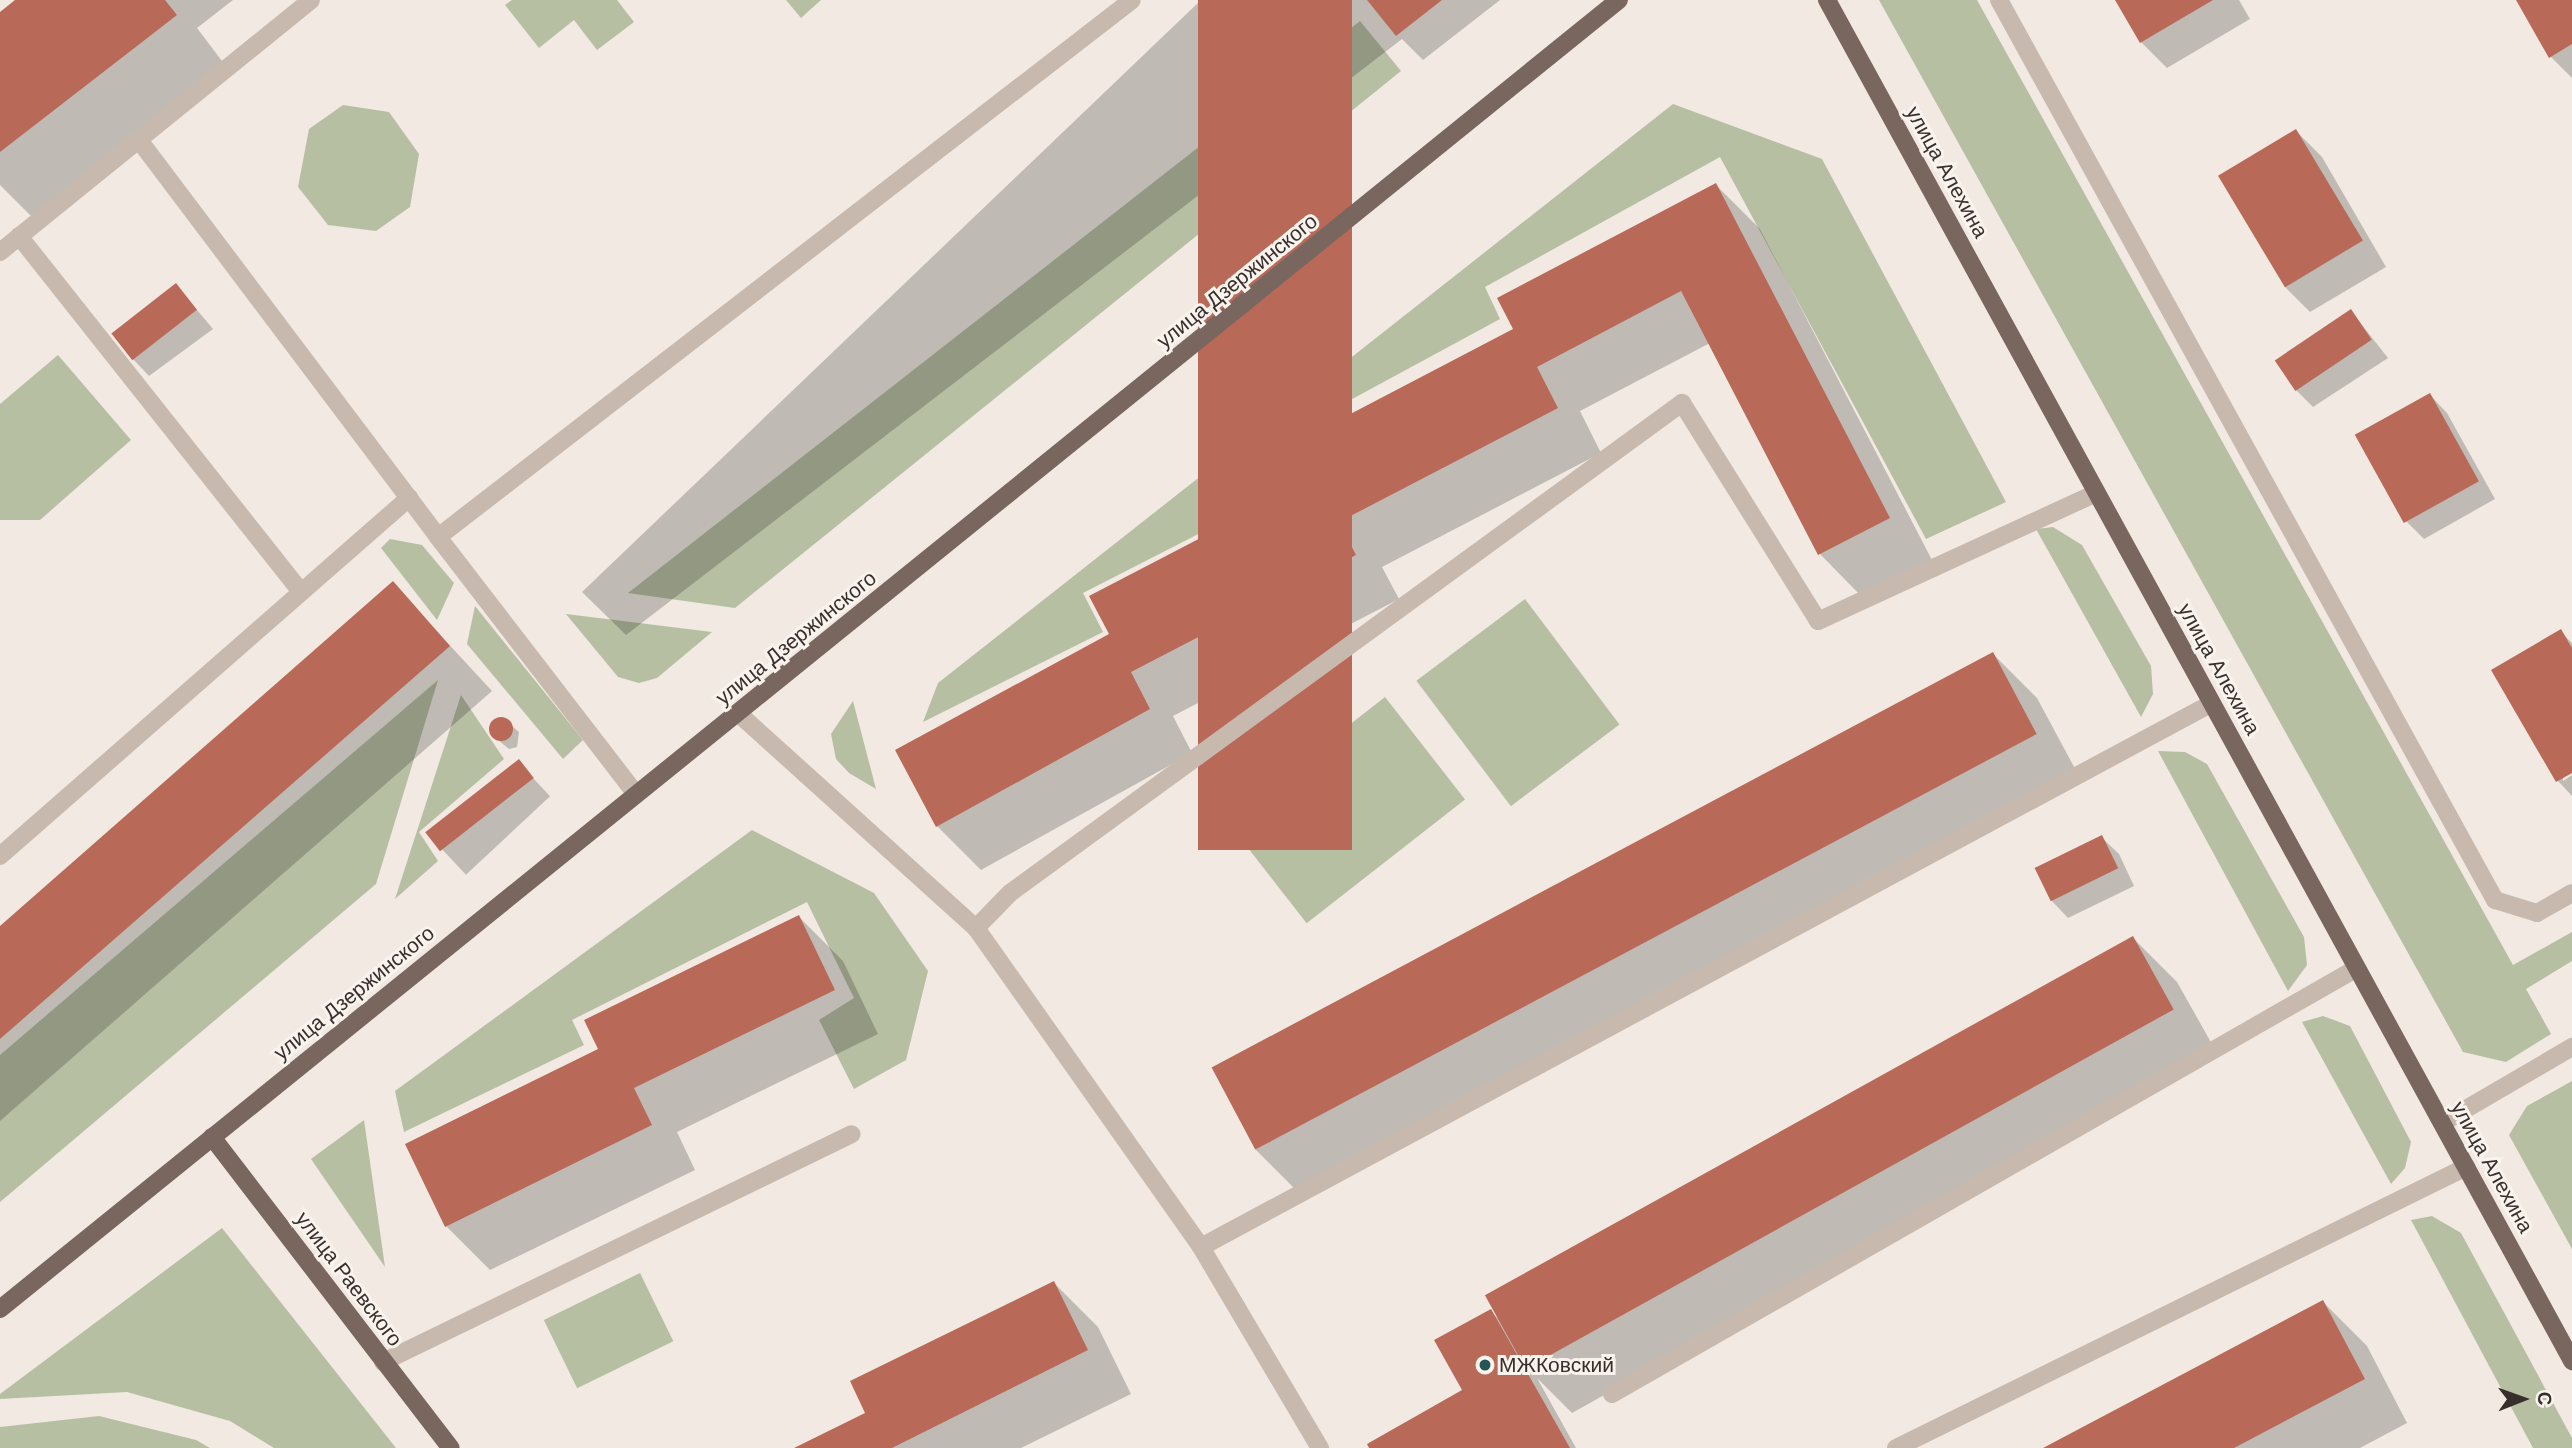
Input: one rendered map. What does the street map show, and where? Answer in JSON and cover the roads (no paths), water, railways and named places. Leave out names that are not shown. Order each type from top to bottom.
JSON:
[{"type":"main road","name":"улица Дзержинского","points":[[0,1309],[1619,0]]},
{"type":"main road","name":"улица Алехина","points":[[1826,0],[2570,1352]]},
{"type":"main road","name":"улица Раевского","points":[[212,1137],[451,1448]]},
{"type":"street","points":[[0,251],[311,0]]},
{"type":"street","points":[[438,537],[1132,0]]},
{"type":"street","points":[[1999,0],[2495,900],[2537,913],[2572,893]]},
{"type":"street","points":[[139,140],[408,498],[636,794]]},
{"type":"street","points":[[19,236],[300,590]]},
{"type":"street","points":[[976,928],[1021,885],[1682,403],[1818,621],[2096,493]]},
{"type":"street","points":[[0,856],[408,498]]},
{"type":"street","points":[[1202,1247],[2212,702]]},
{"type":"street","points":[[739,714],[976,928],[1202,1247],[1320,1448]]},
{"type":"street","points":[[1612,1394],[2357,968]]},
{"type":"street","points":[[2442,1123],[2572,1047]]},
{"type":"street","points":[[383,1362],[852,1134]]},
{"type":"street","points":[[1896,1448],[2466,1167]]},
{"type":"place","name":"МЖКовский","points":[[1485,1365]]}]
